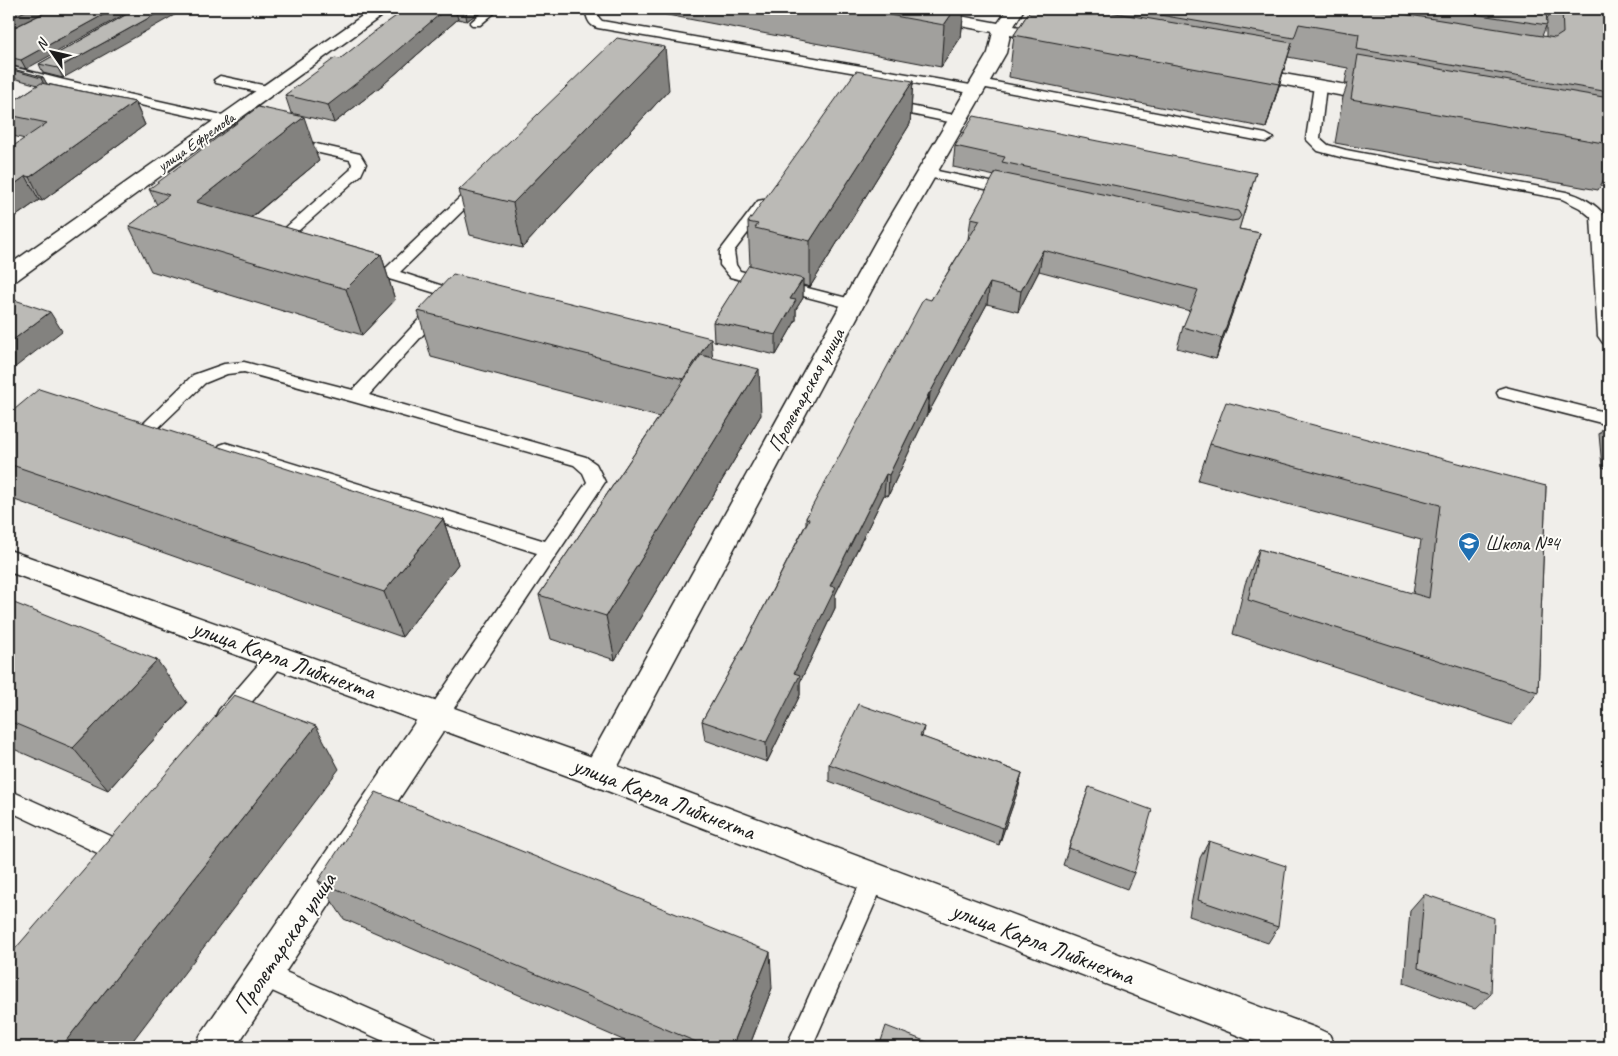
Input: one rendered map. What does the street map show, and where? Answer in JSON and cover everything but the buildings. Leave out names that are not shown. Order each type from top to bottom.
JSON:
[{"type":"street","name":"улица Ефремова","points":[[9,275],[227,125],[268,90],[383,9]]},
{"type":"street","points":[[896,9],[1009,19],[1041,36]]},
{"type":"street","name":"Пролетарская улица","points":[[598,773],[853,304],[997,53],[1009,19]]},
{"type":"street","points":[[1224,69],[1397,100]]},
{"type":"street","name":"улица Карла Либкнехта","points":[[9,561],[598,773],[1316,1047]]},
{"type":"street","name":"Пролетарская улица","points":[[214,1047],[438,714]]},
{"type":"lane","points":[[476,23],[493,9]]},
{"type":"lane","points":[[595,9],[592,12],[593,19],[598,24],[978,87],[1266,138]]},
{"type":"lane","points":[[625,46],[640,32]]},
{"type":"lane","points":[[15,73],[44,65]]},
{"type":"lane","points":[[15,73],[227,125]]},
{"type":"lane","points":[[220,80],[268,90]]},
{"type":"lane","points":[[1320,86],[1313,139],[1323,148],[1344,154],[1566,196],[1585,206],[1598,216],[1606,336],[1609,339]]},
{"type":"lane","points":[[876,104],[959,120]]},
{"type":"lane","points":[[273,138],[355,157],[359,164],[356,172],[291,229],[286,242],[292,249],[312,254]]},
{"type":"lane","points":[[928,173],[1024,193]]},
{"type":"lane","points":[[388,274],[489,177]]},
{"type":"lane","points":[[774,190],[727,251],[728,265],[735,274],[853,304]]},
{"type":"lane","points":[[350,264],[439,288],[447,292],[446,300],[357,397]]},
{"type":"lane","points":[[150,426],[199,379],[224,370],[244,367],[357,397],[580,461],[590,469],[596,482],[438,714]]},
{"type":"lane","points":[[1505,393],[1609,419]]},
{"type":"lane","points":[[131,422],[169,432]]},
{"type":"lane","points":[[207,444],[550,550]]},
{"type":"lane","points":[[214,731],[277,657]]},
{"type":"lane","points":[[9,800],[114,849]]},
{"type":"lane","points":[[799,1047],[874,878]]},
{"type":"lane","points":[[263,974],[426,1047]]},
{"type":"place","name":"Школа №4","points":[[1469,562]]}]
